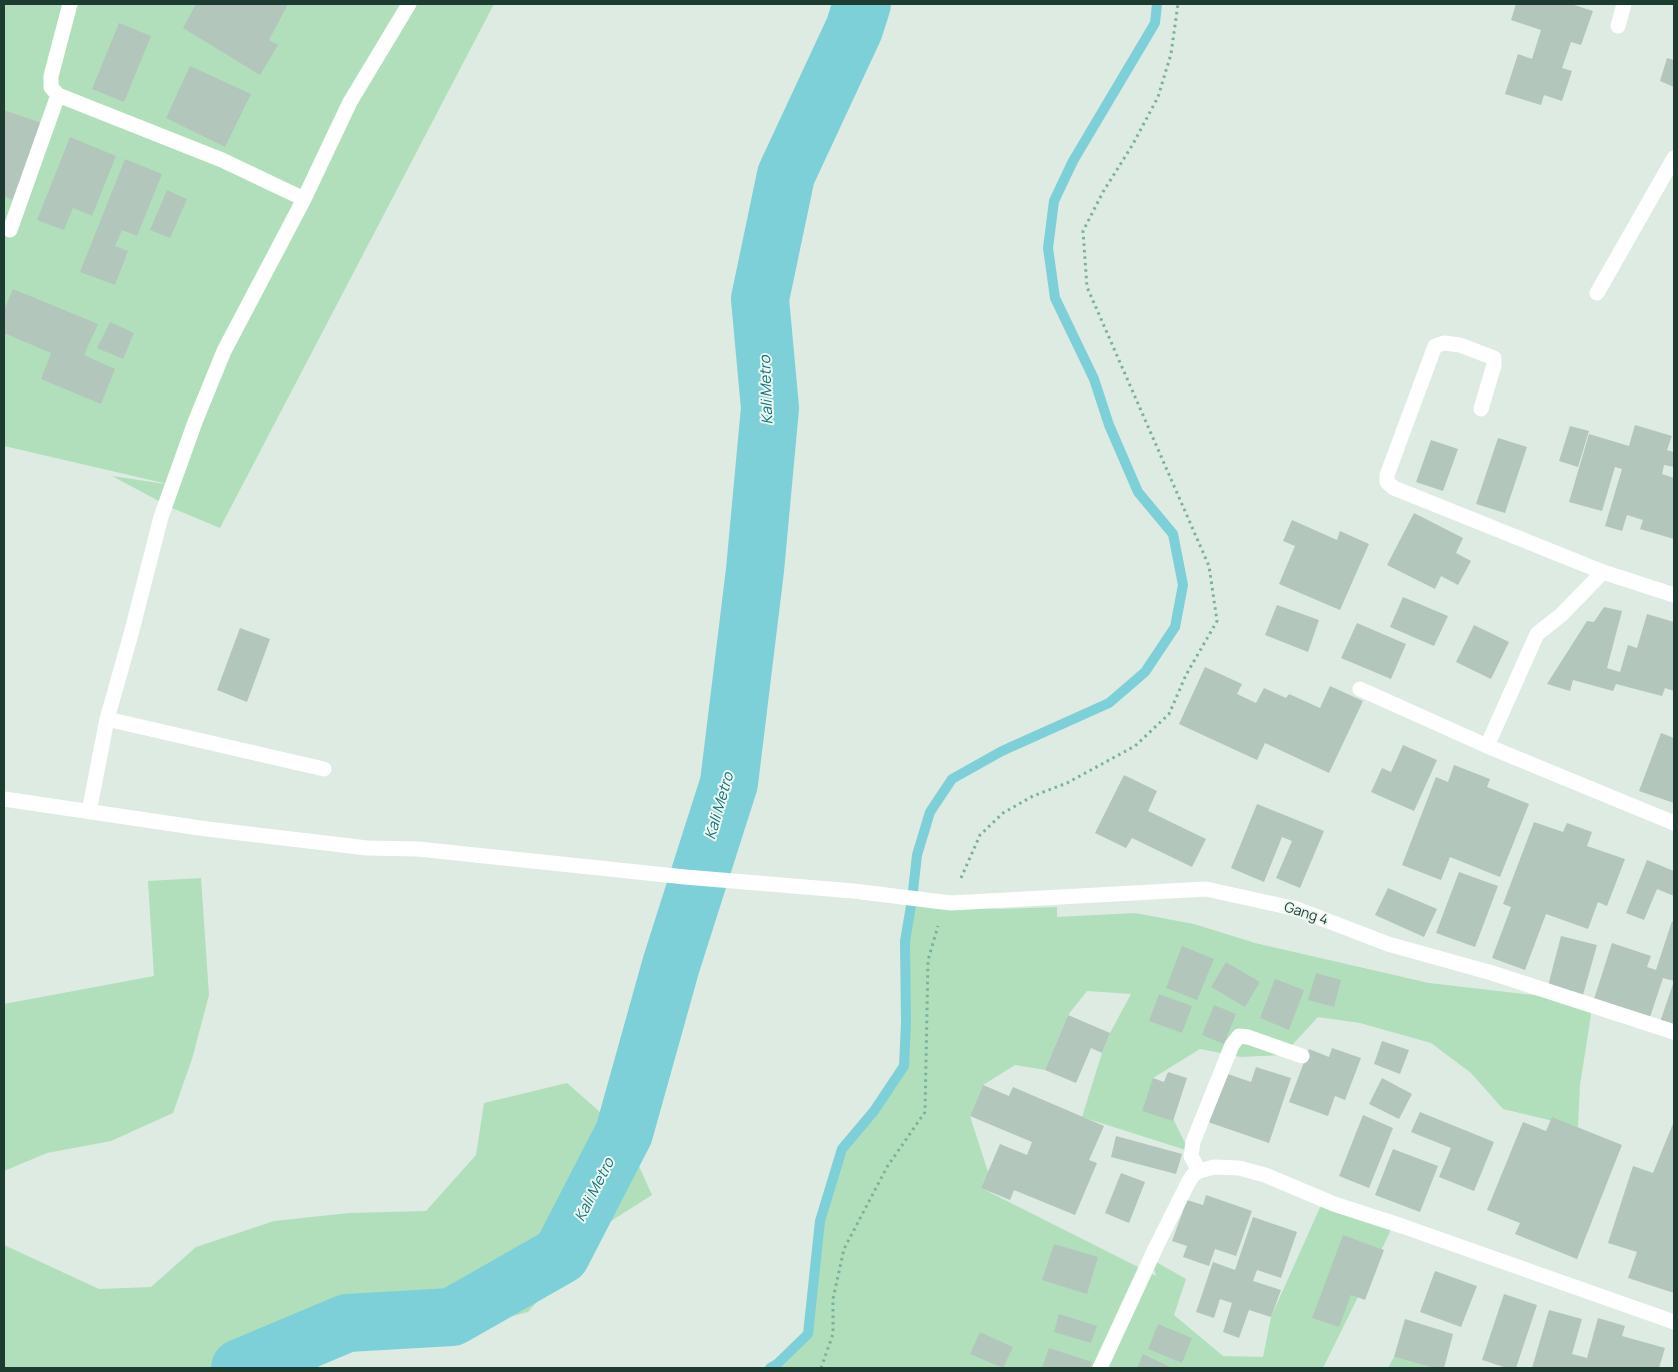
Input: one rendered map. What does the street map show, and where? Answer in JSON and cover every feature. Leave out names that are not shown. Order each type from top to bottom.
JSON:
[{"type":"street","points":[[70,4],[51,76],[51,87],[58,95],[222,160],[304,199]]},
{"type":"street","points":[[90,812],[107,719],[161,517],[195,422],[224,351],[304,199],[350,102],[409,4]]},
{"type":"street","points":[[1618,26],[1624,4]]},
{"type":"street","points":[[10,230],[58,95]]},
{"type":"street","points":[[1597,293],[1674,158]]},
{"type":"street","points":[[1481,410],[1494,365],[1494,358],[1460,345],[1444,343],[1435,346],[1387,475],[1387,482],[1394,488],[1603,572],[1674,595]]},
{"type":"street","points":[[1487,746],[1537,634],[1561,615],[1603,572]]},
{"type":"street","points":[[1360,689],[1487,746],[1674,824]]},
{"type":"street","points":[[107,719],[324,769]]},
{"type":"street","name":"Gang 4","points":[[4,799],[207,829],[367,848],[418,849],[685,877],[853,891],[924,899],[950,904],[1206,889],[1296,909],[1388,944],[1492,973],[1674,1032]]},
{"type":"street","points":[[1199,1171],[1191,1156],[1193,1142],[1232,1046],[1240,1036],[1248,1037],[1302,1056]]},
{"type":"street","points":[[1100,1368],[1188,1183],[1193,1175],[1199,1171],[1214,1167],[1240,1168],[1265,1175],[1334,1204],[1402,1226],[1674,1322]]},
{"type":"path","points":[[821,1368],[833,1334],[833,1299],[844,1249],[887,1167],[925,1112],[928,960],[941,916],[950,904],[980,835],[1003,813],[1034,796],[1067,783],[1135,746],[1169,714],[1186,675],[1217,622],[1209,566],[1087,287],[1083,231],[1103,192],[1133,144],[1158,97],[1171,54],[1178,4]]},
{"type":"green space","points":[[4,4],[494,4],[220,528],[172,508],[112,476],[172,485],[4,446]]},
{"type":"green space","points":[[201,878],[209,995],[192,1059],[173,1113],[111,1141],[47,1153],[4,1171],[4,1004],[154,976],[148,881]]},
{"type":"green space","points":[[912,900],[956,907],[1001,909],[1057,907],[1057,917],[1135,913],[1194,924],[1255,943],[1429,983],[1593,1002],[1580,1085],[1578,1127],[1503,1109],[1471,1073],[1431,1043],[1360,1023],[1318,1017],[1283,1055],[1241,1057],[1200,1049],[1153,1078],[1189,1151],[1082,1117],[1102,1053],[1110,1033],[1131,994],[1087,991],[1068,1015],[1045,1070],[1015,1065],[983,1085],[970,1116],[988,1172],[981,1188],[1156,1276],[1151,1259],[1186,1279],[1174,1315],[1223,1356],[1263,1357],[1271,1317],[1322,1203],[1391,1230],[1323,1368],[770,1368],[777,1364],[808,1334],[820,1221],[842,1149],[874,1111],[904,1066],[906,1023],[905,941]]},
{"type":"green space","points":[[567,1083],[624,1133],[652,1195],[608,1223],[528,1312],[448,1333],[347,1323],[240,1368],[4,1368],[4,1245],[99,1289],[151,1287],[196,1247],[274,1221],[349,1213],[426,1211],[476,1155],[484,1103]]},
{"type":"green space","points":[[1394,1357],[1434,1368],[1388,1368]]},
{"type":"building","points":[[196,4],[288,4],[269,40],[278,45],[260,75],[183,28]]},
{"type":"building","points":[[1516,4],[1571,4],[1593,11],[1581,45],[1571,42],[1562,68],[1572,71],[1562,101],[1544,95],[1541,105],[1505,94],[1518,54],[1532,59],[1541,30],[1511,20]]},
{"type":"building","points":[[119,23],[151,36],[124,102],[92,89]]},
{"type":"building","points":[[1667,58],[1674,60],[1674,87],[1660,81]]},
{"type":"building","points":[[190,66],[251,94],[225,147],[166,118]]},
{"type":"building","points":[[4,110],[41,123],[13,200],[4,196]]},
{"type":"building","points":[[70,137],[116,156],[92,216],[73,208],[64,230],[37,220]]},
{"type":"building","points":[[125,159],[162,174],[137,236],[122,230],[115,246],[128,251],[115,285],[80,272]]},
{"type":"building","points":[[167,190],[187,199],[170,238],[150,230]]},
{"type":"building","points":[[13,289],[98,324],[84,355],[115,369],[101,404],[41,379],[51,353],[4,333],[4,310]]},
{"type":"building","points":[[110,322],[134,333],[123,359],[97,348]]},
{"type":"building","points":[[1635,425],[1672,436],[1667,450],[1674,452],[1674,467],[1664,465],[1662,474],[1674,478],[1674,539],[1640,529],[1643,520],[1627,515],[1622,531],[1605,526],[1622,469],[1615,467],[1602,511],[1569,502],[1589,434],[1629,446]]},
{"type":"building","points":[[1570,426],[1589,431],[1578,467],[1559,461]]},
{"type":"building","points":[[1498,438],[1527,447],[1505,513],[1476,504]]},
{"type":"building","points":[[1431,440],[1458,449],[1443,491],[1416,482]]},
{"type":"building","points":[[1414,513],[1463,538],[1456,553],[1471,561],[1458,585],[1441,576],[1435,589],[1387,565]]},
{"type":"building","points":[[1292,520],[1337,540],[1340,531],[1369,544],[1340,610],[1279,584],[1295,546],[1283,541]]},
{"type":"building","points":[[1403,597],[1448,616],[1434,646],[1390,627]]},
{"type":"building","points":[[1277,605],[1319,620],[1308,652],[1265,635]]},
{"type":"building","points":[[1604,607],[1622,611],[1607,668],[1620,672],[1628,645],[1637,648],[1647,614],[1674,622],[1674,691],[1665,688],[1662,696],[1616,684],[1613,691],[1573,680],[1570,691],[1547,684],[1587,621],[1594,622]]},
{"type":"building","points":[[1357,623],[1406,644],[1391,679],[1341,658]]},
{"type":"building","points":[[1474,625],[1509,642],[1491,679],[1456,662]]},
{"type":"building","points":[[240,628],[270,639],[247,702],[217,690]]},
{"type":"building","points":[[1205,667],[1242,684],[1237,694],[1256,703],[1264,688],[1286,698],[1289,694],[1320,708],[1330,686],[1363,701],[1329,773],[1265,743],[1257,760],[1179,724]]},
{"type":"building","points":[[1661,733],[1674,738],[1674,803],[1639,791]]},
{"type":"building","points":[[1403,745],[1437,760],[1414,811],[1371,792],[1382,768],[1391,772]]},
{"type":"building","points":[[1454,765],[1490,779],[1487,787],[1529,804],[1500,877],[1450,857],[1441,880],[1402,865],[1436,777],[1448,782]]},
{"type":"building","points":[[1124,775],[1157,791],[1148,811],[1206,839],[1192,867],[1132,838],[1126,848],[1095,833]]},
{"type":"building","points":[[1257,804],[1324,831],[1300,888],[1276,878],[1292,841],[1282,837],[1264,882],[1231,868]]},
{"type":"building","points":[[1534,822],[1563,832],[1567,823],[1592,832],[1587,846],[1625,859],[1607,906],[1598,902],[1588,929],[1546,914],[1525,970],[1492,958],[1511,907],[1503,904]]},
{"type":"building","points":[[1647,860],[1674,871],[1674,896],[1657,889],[1644,920],[1626,913]]},
{"type":"building","points":[[1459,872],[1498,886],[1475,947],[1436,933]]},
{"type":"building","points":[[1388,888],[1437,909],[1424,937],[1375,915]]},
{"type":"building","points":[[1672,921],[1674,922],[1674,981],[1663,978],[1649,1020],[1593,1002],[1612,943],[1651,956],[1647,967],[1656,970]]},
{"type":"building","points":[[1561,936],[1597,945],[1583,995],[1548,986]]},
{"type":"building","points":[[1182,946],[1214,959],[1197,1000],[1166,988]]},
{"type":"building","points":[[1226,962],[1260,982],[1245,1007],[1211,987]]},
{"type":"building","points":[[1316,973],[1341,980],[1334,1007],[1308,1000]]},
{"type":"building","points":[[1275,979],[1304,990],[1289,1030],[1260,1018]]},
{"type":"building","points":[[1674,981],[1674,1030],[1659,1025]]},
{"type":"building","points":[[1159,994],[1192,1006],[1182,1033],[1149,1021]]},
{"type":"building","points":[[1214,1005],[1236,1014],[1224,1044],[1202,1035]]},
{"type":"building","points":[[1068,1015],[1110,1033],[1102,1053],[1091,1048],[1076,1083],[1045,1070]]},
{"type":"building","points":[[1382,1041],[1409,1050],[1400,1074],[1374,1064]]},
{"type":"building","points":[[1332,1048],[1361,1058],[1345,1100],[1335,1096],[1328,1116],[1289,1102],[1309,1049],[1329,1057]]},
{"type":"building","points":[[1256,1067],[1291,1078],[1269,1143],[1208,1122],[1225,1073],[1251,1082]]},
{"type":"building","points":[[1168,1072],[1187,1078],[1173,1121],[1142,1111],[1153,1078],[1164,1082]]},
{"type":"building","points":[[1382,1078],[1412,1094],[1399,1119],[1369,1104]]},
{"type":"building","points":[[983,1085],[1009,1096],[1013,1087],[1104,1126],[1089,1160],[1097,1163],[1075,1215],[1014,1190],[1010,1200],[981,1188],[1000,1144],[1027,1155],[1032,1142],[970,1116]]},
{"type":"building","points":[[1420,1112],[1494,1142],[1474,1191],[1439,1177],[1451,1148],[1411,1132]]},
{"type":"building","points":[[1363,1115],[1393,1128],[1369,1188],[1339,1176]]},
{"type":"building","points":[[1552,1117],[1622,1145],[1577,1259],[1515,1234],[1520,1223],[1487,1210],[1523,1122],[1546,1131]]},
{"type":"building","points":[[1674,1121],[1674,1293],[1628,1278],[1637,1252],[1608,1243],[1633,1166],[1653,1173]]},
{"type":"building","points":[[1116,1136],[1182,1154],[1176,1174],[1111,1157]]},
{"type":"building","points":[[1393,1149],[1438,1166],[1420,1212],[1375,1195]]},
{"type":"building","points":[[1121,1173],[1145,1182],[1129,1223],[1105,1213]]},
{"type":"building","points":[[1206,1195],[1252,1211],[1236,1256],[1215,1249],[1209,1266],[1183,1257],[1187,1246],[1172,1241],[1187,1200],[1203,1205]]},
{"type":"building","points":[[1253,1217],[1297,1232],[1281,1278],[1257,1270],[1253,1281],[1281,1290],[1271,1317],[1249,1310],[1239,1338],[1223,1332],[1232,1303],[1220,1299],[1214,1318],[1196,1312],[1213,1262],[1235,1270]]},
{"type":"building","points":[[1343,1235],[1384,1250],[1365,1300],[1351,1295],[1339,1327],[1312,1318]]},
{"type":"building","points":[[1054,1244],[1098,1257],[1087,1294],[1042,1280]]},
{"type":"building","points":[[1435,1271],[1477,1286],[1461,1327],[1420,1312]]},
{"type":"building","points":[[1504,1294],[1537,1305],[1516,1368],[1507,1368],[1482,1360]]},
{"type":"building","points":[[1549,1310],[1582,1319],[1572,1354],[1587,1358],[1598,1318],[1625,1326],[1622,1336],[1665,1348],[1659,1368],[1532,1368]]},
{"type":"building","points":[[1059,1314],[1097,1326],[1091,1343],[1054,1332]]},
{"type":"building","points":[[1405,1319],[1453,1334],[1444,1368],[1434,1368],[1394,1357]]},
{"type":"building","points":[[1158,1324],[1192,1338],[1182,1363],[1148,1349]]},
{"type":"building","points":[[980,1332],[1013,1347],[1003,1368],[970,1354]]},
{"type":"building","points":[[1049,1348],[1092,1362],[1090,1368],[1042,1368]]},
{"type":"building","points":[[1143,1354],[1172,1368],[1137,1368]]},
{"type":"waterway","name":"Kali Metro","points":[[240,1368],[347,1323],[452,1317],[561,1255],[624,1133],[671,965],[729,783],[755,570],[770,408],[760,299],[786,175],[854,29],[862,4]]},
{"type":"waterway","points":[[770,1368],[777,1364],[808,1334],[820,1221],[842,1149],[874,1111],[904,1066],[906,1023],[905,941],[917,855],[930,812],[952,779],[1002,751],[1109,703],[1145,672],[1175,627],[1183,585],[1173,534],[1138,492],[1109,425],[1094,379],[1055,298],[1048,248],[1054,201],[1073,161],[1155,23],[1157,4]]}]
